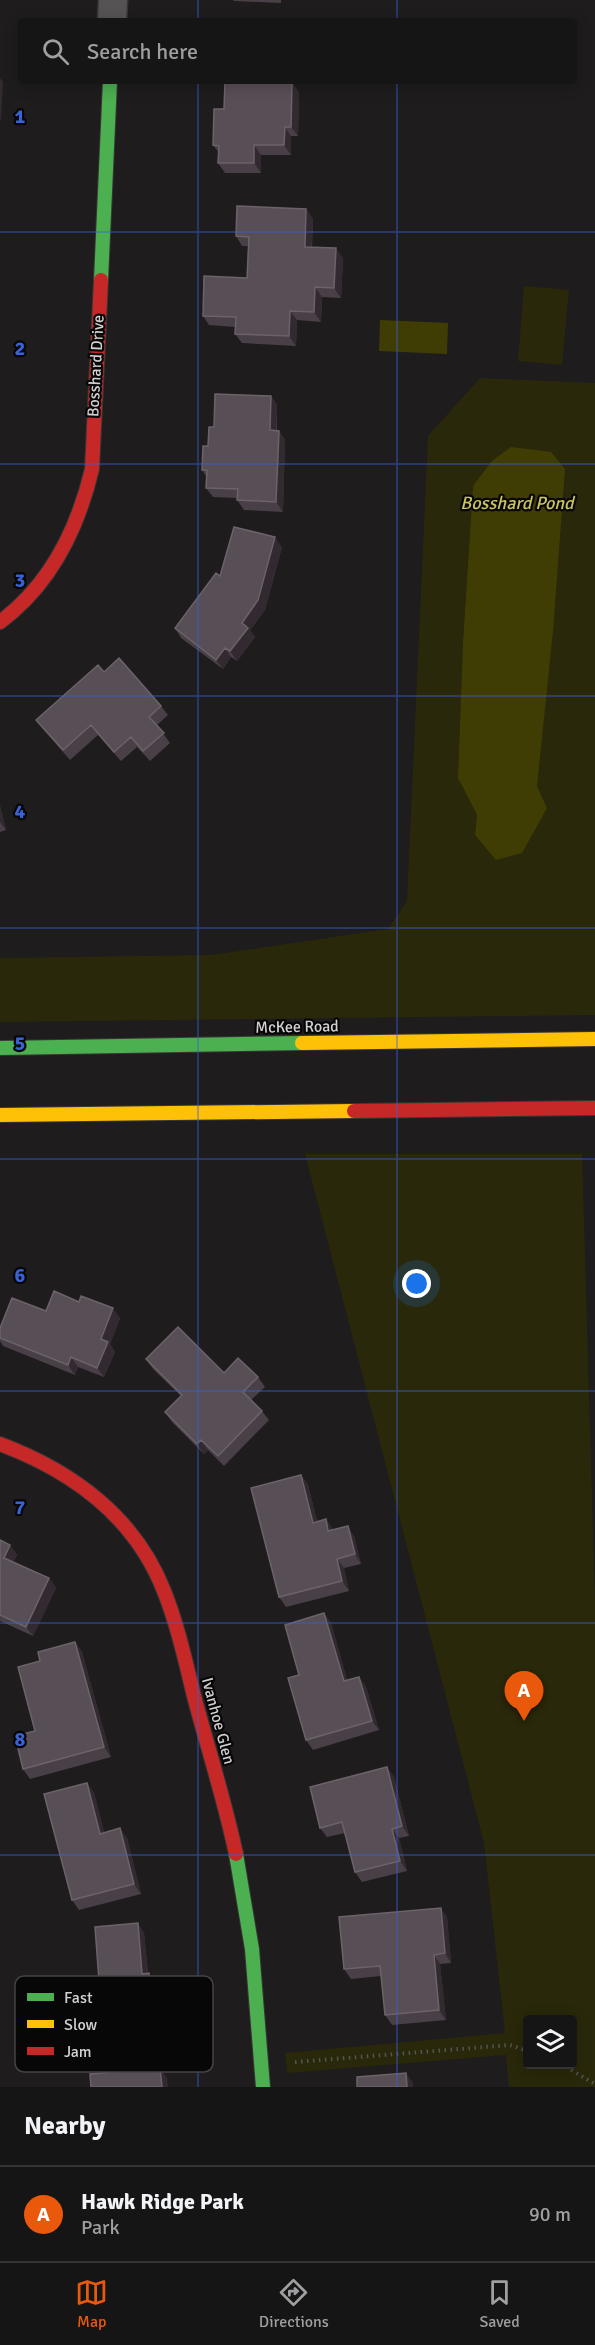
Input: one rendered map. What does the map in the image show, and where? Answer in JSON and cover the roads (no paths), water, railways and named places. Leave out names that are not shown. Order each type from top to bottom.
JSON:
[{"type":"street","points":[[112,18],[113,0]]},
{"type":"street","name":"Bosshard Drive","points":[[0,622],[46,577],[73,533],[85,502],[92,469],[110,84]]},
{"type":"street","name":"McKee Road","points":[[0,1048],[595,1039]]},
{"type":"street","points":[[0,1115],[595,1108]]},
{"type":"street","name":"Ivanhoe Glen","points":[[0,1444],[58,1469],[88,1490],[134,1536],[152,1564],[170,1608],[236,1852],[250,1929],[263,2087]]},
{"type":"water","points":[[380,320],[448,323],[447,354],[379,351]]},
{"type":"water","name":"Bosshard Pond","points":[[511,447],[551,452],[565,469],[553,631],[537,786],[547,808],[522,853],[496,860],[475,835],[477,815],[458,778],[463,642],[473,486],[492,461]]},
{"type":"place","name":"Hawk Ridge Park","points":[[524,1721]]}]
